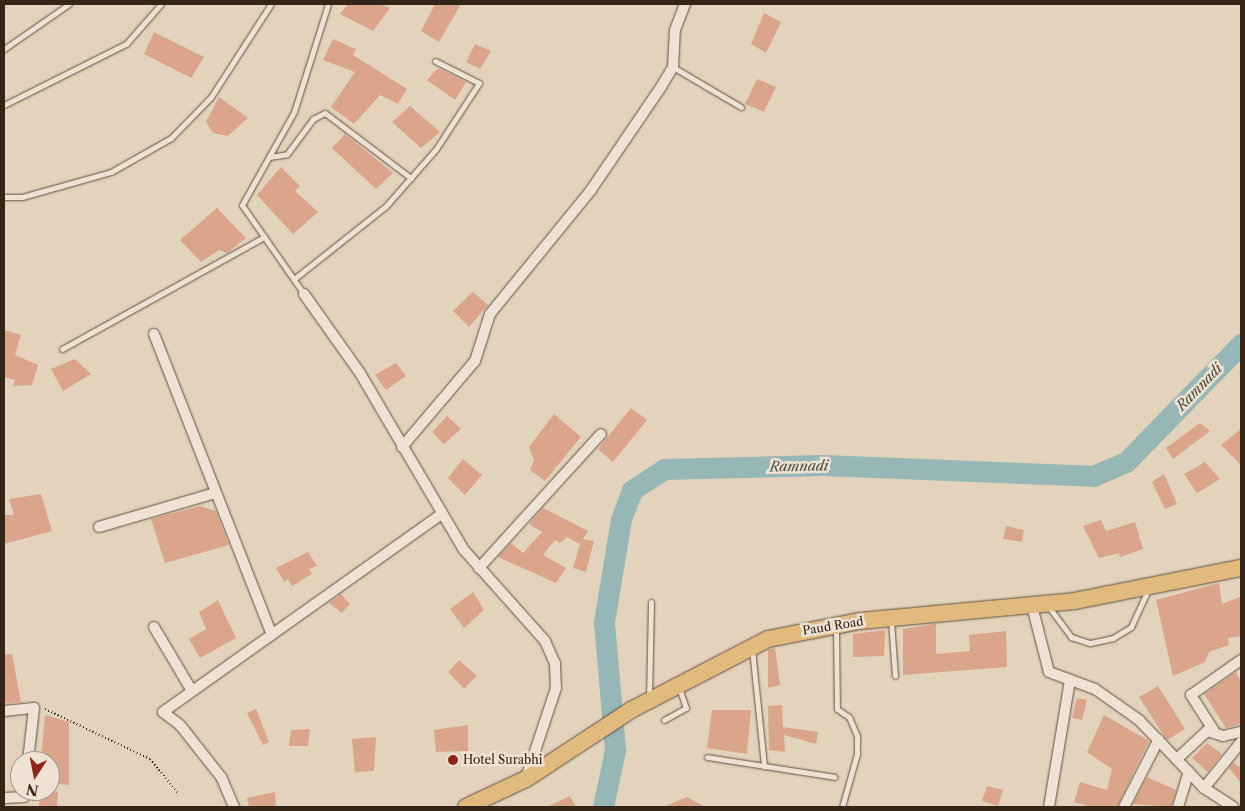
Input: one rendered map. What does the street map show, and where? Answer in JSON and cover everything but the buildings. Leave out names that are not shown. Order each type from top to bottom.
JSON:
[{"type":"main road","name":"Paud Road","points":[[466,807],[526,779],[581,741],[631,710],[752,647],[836,625],[891,618],[1039,605],[1149,588],[1241,568]]},
{"type":"street","points":[[402,447],[475,361],[490,314],[591,190],[673,67],[675,30],[685,4]]},
{"type":"street","points":[[304,294],[360,373],[442,514],[479,568],[546,641],[555,663],[556,688],[548,721],[526,779]]},
{"type":"street","points":[[154,334],[272,635]]},
{"type":"street","points":[[479,568],[601,434]]},
{"type":"street","points":[[99,527],[216,493]]},
{"type":"street","points":[[234,807],[221,778],[180,725],[163,712],[442,514]]},
{"type":"street","points":[[1039,605],[1049,672],[1095,689],[1159,739],[1204,788],[1233,807]]},
{"type":"street","points":[[154,627],[192,691]]},
{"type":"street","points":[[1241,660],[1191,695],[1214,731],[1223,736],[1241,732]]},
{"type":"street","points":[[1049,807],[1070,680]]},
{"type":"street","points":[[4,711],[34,708],[29,751]]},
{"type":"street","points":[[1178,758],[1202,734],[1214,731]]},
{"type":"street","points":[[1124,807],[1159,739]]},
{"type":"street","points":[[1204,788],[1241,742]]},
{"type":"street","points":[[1178,807],[1189,772]]},
{"type":"lane","points":[[4,49],[69,4]]},
{"type":"lane","points":[[4,105],[126,44],[162,4]]},
{"type":"lane","points":[[4,197],[22,198],[111,172],[171,138],[211,97],[271,4]]},
{"type":"lane","points":[[304,294],[242,205],[294,112],[328,4]]},
{"type":"lane","points":[[294,279],[386,206],[411,178],[480,84],[434,62]]},
{"type":"lane","points":[[673,67],[741,107]]},
{"type":"lane","points":[[269,157],[287,154],[313,118],[325,114],[411,178]]},
{"type":"lane","points":[[62,349],[264,237]]},
{"type":"lane","points":[[1039,605],[1070,637],[1090,642],[1113,638],[1131,627],[1149,588]]},
{"type":"lane","points":[[649,701],[651,602]]},
{"type":"lane","points":[[891,618],[895,676]]},
{"type":"lane","points":[[836,625],[837,709],[849,717],[857,736],[857,754],[842,807]]},
{"type":"lane","points":[[752,647],[764,766]]},
{"type":"lane","points":[[664,720],[686,708],[678,686]]},
{"type":"lane","points":[[707,757],[834,777]]},
{"type":"path","points":[[34,708],[69,717],[150,758],[177,792]]},
{"type":"waterway","name":"Ramnadi","points":[[603,807],[615,750],[604,622],[621,519],[632,490],[664,469],[823,465],[1093,476],[1126,462],[1241,344]]},
{"type":"place","name":"Hotel Surabhi","points":[[453,760]]}]
